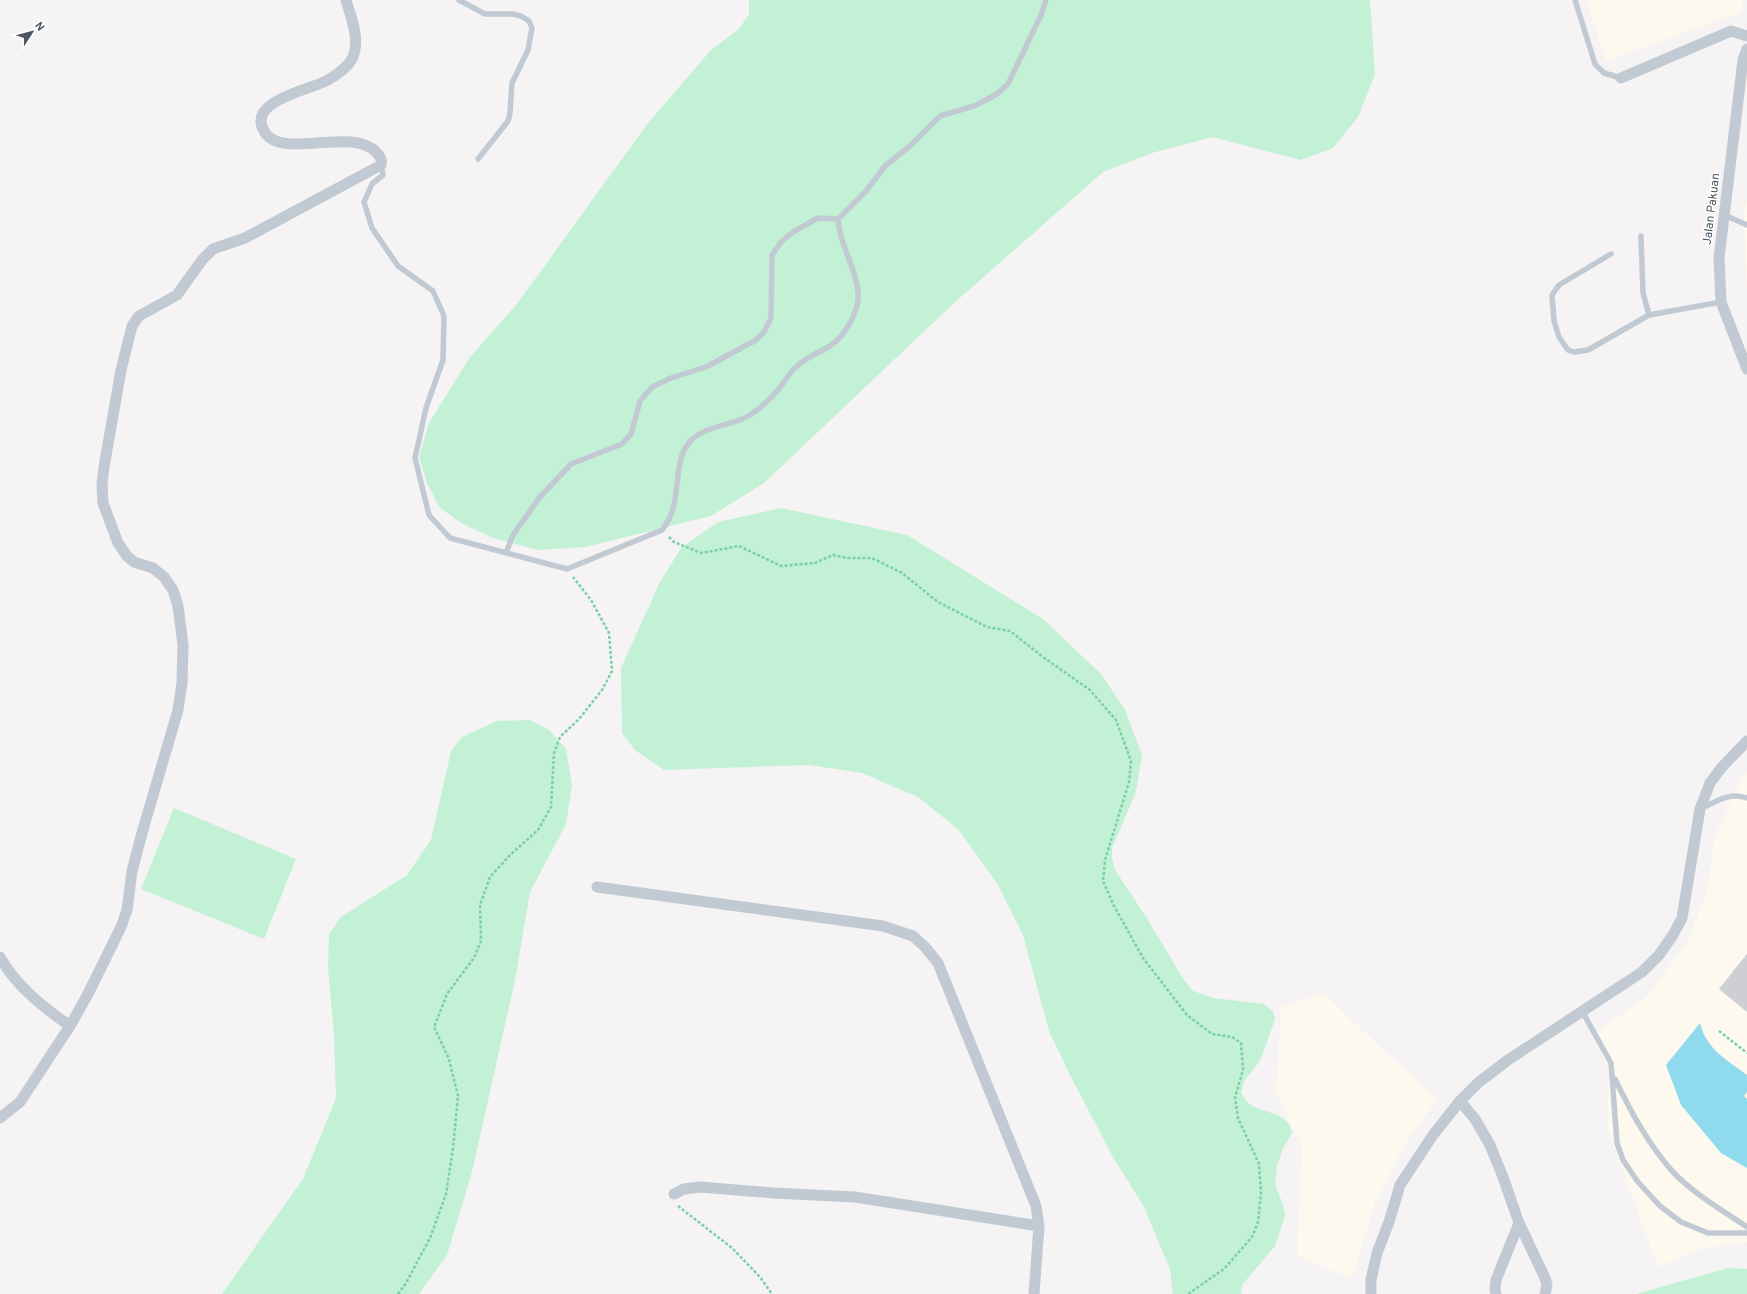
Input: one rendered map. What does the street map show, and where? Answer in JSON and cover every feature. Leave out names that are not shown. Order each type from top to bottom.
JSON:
[{"type":"street","points":[[0,1118],[20,1102],[70,1026],[121,928],[127,910],[132,871],[150,801],[178,710],[182,683],[182,632],[178,606],[173,590],[164,577],[153,568],[134,562],[126,556],[118,543],[103,504],[102,484],[104,467],[121,370],[132,326],[140,316],[177,296],[202,260],[213,249],[245,238],[381,165],[382,161],[380,156],[371,147],[363,144],[345,141],[300,145],[281,142],[267,135],[262,127],[263,114],[269,106],[288,96],[327,80],[342,70],[352,60],[355,35],[346,0]]},
{"type":"street","points":[[1622,78],[1731,31],[1747,36]]},
{"type":"street","name":"Jalan Pakuan","points":[[1747,49],[1743,60],[1718,258],[1721,302],[1747,369]]},
{"type":"street","points":[[1371,1294],[1371,1280],[1377,1253],[1389,1222],[1400,1185],[1433,1135],[1460,1101],[1479,1082],[1508,1060],[1642,972],[1659,955],[1673,935],[1682,918],[1700,809],[1710,783],[1722,767],[1747,741]]},
{"type":"street","points":[[597,886],[883,926],[913,936],[926,948],[938,963],[1036,1206],[1039,1226],[1034,1294]]},
{"type":"street","points":[[0,957],[20,985],[34,999],[70,1026]]},
{"type":"street","points":[[1460,1101],[1475,1120],[1490,1145],[1519,1222],[1545,1278],[1547,1285],[1545,1294]]},
{"type":"street","points":[[674,1194],[684,1189],[700,1187],[772,1193],[855,1197],[1039,1226]]},
{"type":"street","points":[[1496,1294],[1496,1280],[1519,1222]]},
{"type":"lane","points":[[459,0],[485,14],[512,14],[521,16],[529,20],[532,28],[528,50],[512,83],[508,121],[478,159]]},
{"type":"lane","points":[[506,553],[513,535],[540,497],[571,464],[622,444],[631,434],[640,401],[652,387],[671,378],[706,367],[756,340],[764,332],[771,318],[772,255],[778,246],[794,232],[818,218],[838,219],[866,191],[885,166],[911,145],[940,116],[974,106],[997,94],[1008,84],[1042,15],[1046,0]]},
{"type":"lane","points":[[1575,0],[1595,64],[1604,73],[1622,78]]},
{"type":"lane","points":[[381,165],[383,175],[372,184],[364,202],[372,228],[398,266],[433,291],[444,316],[443,360],[426,408],[415,458],[429,514],[450,538],[567,569],[662,530],[670,521],[674,509],[682,459],[687,445],[696,436],[749,416],[766,403],[796,367],[838,340],[852,319],[857,306],[858,293],[852,266],[839,230],[838,219]]},
{"type":"lane","points":[[1724,215],[1747,225]]},
{"type":"lane","points":[[1641,236],[1643,293],[1650,315]]},
{"type":"lane","points":[[1611,254],[1559,285],[1552,295],[1554,321],[1559,337],[1568,350],[1574,352],[1588,350],[1650,315],[1721,302]]},
{"type":"lane","points":[[1700,809],[1725,798],[1738,795],[1747,798]]},
{"type":"lane","points":[[1582,1012],[1609,1058],[1613,1075],[1617,1142],[1624,1160],[1638,1182],[1660,1206],[1681,1222],[1708,1233],[1747,1233]]},
{"type":"lane","points":[[1613,1075],[1637,1123],[1653,1148],[1674,1173],[1698,1193],[1747,1226]]},
{"type":"path","points":[[662,530],[674,542],[701,553],[739,546],[781,566],[814,563],[833,556],[847,558],[872,558],[902,573],[938,602],[987,627],[1010,631],[1043,658],[1090,690],[1116,720],[1131,761],[1129,782],[1105,860],[1103,881],[1114,906],[1143,958],[1187,1015],[1212,1034],[1232,1037],[1242,1043],[1243,1070],[1235,1097],[1238,1118],[1259,1164],[1261,1193],[1258,1222],[1252,1237],[1224,1269],[1188,1294]]},
{"type":"path","points":[[398,1294],[406,1283],[433,1230],[446,1194],[453,1148],[458,1096],[449,1058],[434,1027],[447,994],[474,958],[481,941],[480,905],[490,877],[510,855],[538,830],[551,807],[554,753],[560,737],[579,719],[602,690],[612,671],[609,632],[591,600],[567,569]]},
{"type":"path","points":[[1719,1031],[1747,1052]]},
{"type":"path","points":[[674,1194],[675,1204],[732,1248],[760,1277],[772,1294]]},
{"type":"shaded area","points":[[1586,0],[1744,0],[1741,12],[1606,61]]},
{"type":"shaded area","points":[[1747,199],[1747,295],[1744,212]]},
{"type":"shaded area","points":[[1747,773],[1747,1242],[1703,1248],[1658,1267],[1608,1130],[1608,1070],[1593,1034],[1649,995],[1687,941],[1706,896],[1715,835],[1742,778]]},
{"type":"shaded area","points":[[1323,993],[1437,1100],[1403,1147],[1374,1205],[1352,1279],[1297,1255],[1302,1147],[1276,1093],[1281,1007]]},
{"type":"green space","points":[[749,0],[1370,0],[1375,74],[1358,117],[1333,148],[1301,160],[1212,137],[1152,153],[1103,172],[954,303],[764,483],[711,516],[585,547],[538,550],[493,538],[461,523],[439,507],[427,483],[419,457],[429,423],[470,357],[517,304],[648,123],[711,50],[739,29],[749,14]]},
{"type":"green space","points":[[781,508],[907,535],[1043,619],[1102,675],[1125,710],[1142,755],[1136,792],[1112,848],[1112,859],[1115,870],[1146,917],[1184,980],[1193,991],[1214,998],[1264,1004],[1273,1011],[1275,1019],[1260,1061],[1244,1081],[1241,1093],[1250,1104],[1257,1108],[1276,1114],[1290,1126],[1292,1133],[1283,1148],[1277,1166],[1275,1184],[1283,1205],[1285,1216],[1275,1246],[1242,1285],[1241,1294],[1173,1294],[1170,1269],[1143,1205],[1114,1159],[1072,1079],[1049,1031],[1023,935],[997,883],[958,829],[918,797],[862,773],[809,765],[664,770],[635,750],[622,733],[621,668],[660,582],[681,548],[718,522]]},
{"type":"green space","points":[[530,720],[549,730],[566,749],[572,785],[566,824],[530,892],[515,980],[472,1172],[447,1255],[419,1294],[222,1294],[303,1179],[336,1098],[334,1034],[328,968],[329,934],[341,917],[407,875],[431,840],[451,751],[462,737],[497,721]]},
{"type":"green space","points":[[174,808],[296,859],[264,939],[141,889]]},
{"type":"green space","points":[[1728,1268],[1747,1269],[1747,1294],[1636,1294]]},
{"type":"water","points":[[1700,1023],[1707,1040],[1712,1047],[1725,1059],[1747,1075],[1747,1092],[1744,1096],[1747,1099],[1747,1168],[1721,1153],[1681,1105],[1666,1065]]},
{"type":"building","points":[[1747,954],[1747,1012],[1719,989]]}]
